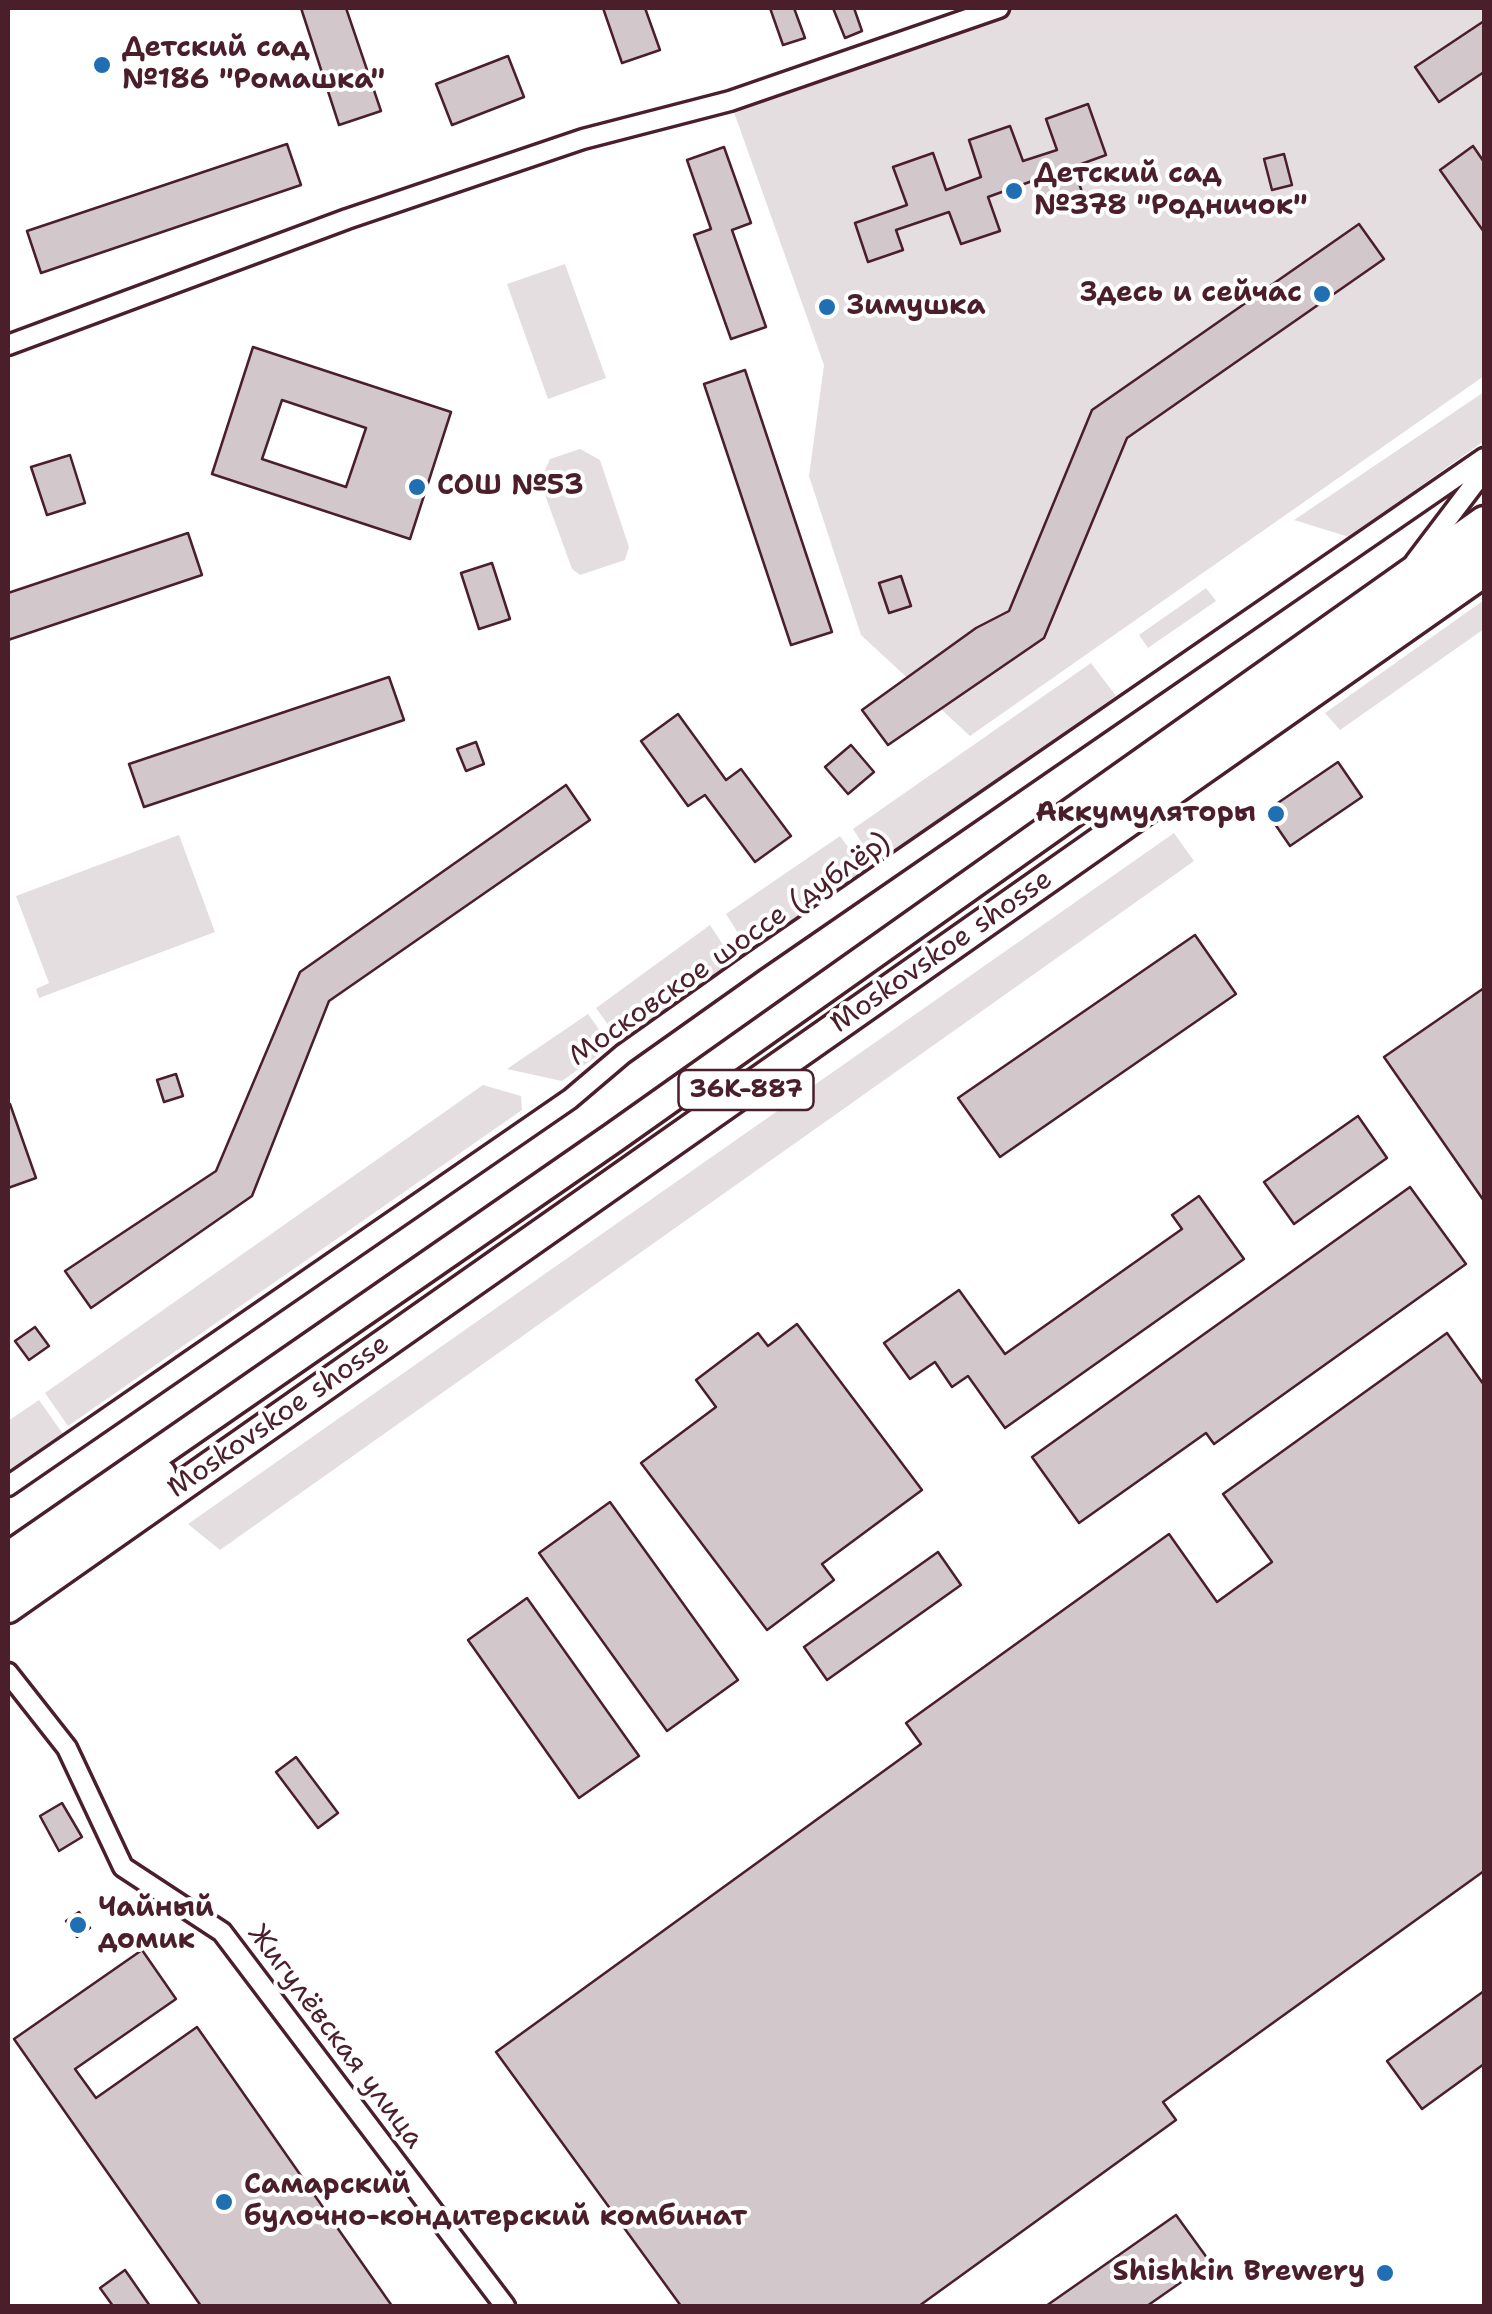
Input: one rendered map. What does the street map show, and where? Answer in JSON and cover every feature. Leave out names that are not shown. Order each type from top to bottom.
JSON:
[{"type":"main road","name":"Moskovskoe shosse","points":[[8,1557],[614,1138],[1484,521]]},
{"type":"main road","name":"Moskovskoe shosse","points":[[8,1582],[1484,547]]},
{"type":"main road","name":"Moskovskoe shosse","points":[[8,1608],[1484,572]]},
{"type":"street","points":[[8,346],[348,220],[584,139],[730,101],[999,8]]},
{"type":"street","name":"Московское шоссе (дублёр)","points":[[8,1486],[570,1099],[623,1054],[754,961],[1484,458]]},
{"type":"street","points":[[1356,637],[1484,471]]},
{"type":"street","name":"Жигулёвская улица","points":[[8,1673],[67,1748],[123,1867],[222,1932],[505,2306]]},
{"type":"shaded area","points":[[998,8],[1484,8],[1484,376],[970,736],[861,635],[809,476],[824,365],[730,101]]},
{"type":"shaded area","points":[[565,264],[606,378],[548,399],[507,284]]},
{"type":"shaded area","points":[[1484,392],[1484,441],[1349,537],[1294,520]]},
{"type":"shaded area","points":[[580,449],[600,460],[629,547],[625,560],[580,575],[572,569],[540,481],[550,459]]},
{"type":"shaded area","points":[[1206,588],[1216,601],[1148,648],[1139,635]]},
{"type":"shaded area","points":[[1484,600],[1484,629],[1340,730],[1325,713]]},
{"type":"shaded area","points":[[1091,663],[1116,696],[875,863],[853,829]]},
{"type":"shaded area","points":[[1174,833],[1194,861],[220,1550],[188,1524]]},
{"type":"shaded area","points":[[179,835],[215,932],[39,998],[36,989],[49,983],[16,896]]},
{"type":"shaded area","points":[[840,836],[865,870],[765,939],[738,933],[726,914]]},
{"type":"shaded area","points":[[710,925],[725,948],[726,962],[720,973],[619,1040],[596,1008]]},
{"type":"shaded area","points":[[588,1014],[611,1046],[562,1081],[507,1069]]},
{"type":"shaded area","points":[[483,1085],[521,1096],[522,1110],[68,1426],[45,1393]]},
{"type":"shaded area","points":[[39,1400],[63,1434],[8,1471],[8,1421]]},
{"type":"building","points":[[301,8],[346,8],[381,111],[339,125]]},
{"type":"building","points":[[603,8],[645,8],[660,50],[622,63]]},
{"type":"building","points":[[770,8],[794,8],[805,38],[783,45]]},
{"type":"building","points":[[833,8],[854,8],[862,31],[845,38]]},
{"type":"building","points":[[1484,21],[1484,72],[1439,102],[1415,67]]},
{"type":"building","points":[[508,56],[524,97],[452,125],[436,84]]},
{"type":"building","points":[[1088,104],[1106,155],[1073,167],[1086,203],[1047,216],[1035,180],[988,197],[1000,231],[961,244],[949,212],[896,230],[903,250],[868,262],[855,223],[907,205],[893,167],[933,153],[946,190],[981,177],[969,140],[1010,126],[1023,161],[1057,150],[1046,119]]},
{"type":"building","points":[[287,144],[301,185],[41,273],[27,231]]},
{"type":"building","points":[[1473,146],[1484,162],[1484,232],[1440,170]]},
{"type":"building","points":[[724,147],[751,223],[732,230],[766,327],[731,339],[694,235],[711,229],[687,160]]},
{"type":"building","points":[[1284,154],[1292,185],[1272,190],[1264,159]]},
{"type":"building","points":[[1359,224],[1384,259],[1127,438],[1044,638],[888,745],[862,710],[976,628],[1009,611],[1092,410]]},
{"type":"building","points":[[253,347],[451,412],[410,539],[212,474]],"holes":[[[282,400],[366,428],[346,487],[262,459]]]},
{"type":"building","points":[[745,370],[832,632],[791,645],[704,384]]},
{"type":"building","points":[[70,455],[85,503],[47,515],[31,467]]},
{"type":"building","points":[[188,533],[202,575],[8,640],[8,593]]},
{"type":"building","points":[[492,563],[510,619],[479,629],[461,573]]},
{"type":"building","points":[[901,576],[911,606],[889,613],[879,583]]},
{"type":"building","points":[[389,677],[404,720],[144,807],[129,764]]},
{"type":"building","points":[[678,714],[726,780],[741,769],[791,836],[755,862],[705,795],[688,806],[641,741]]},
{"type":"building","points":[[476,742],[484,764],[466,771],[457,749]]},
{"type":"building","points":[[851,745],[874,772],[848,794],[825,767]]},
{"type":"building","points":[[1338,762],[1362,797],[1290,846],[1266,811]]},
{"type":"building","points":[[566,785],[590,820],[329,1001],[252,1196],[91,1308],[65,1271],[216,1171],[300,972]]},
{"type":"building","points":[[1195,935],[1236,994],[1000,1157],[958,1098]]},
{"type":"building","points":[[1484,988],[1484,1201],[1384,1057]]},
{"type":"building","points":[[176,1074],[183,1096],[164,1102],[157,1080]]},
{"type":"building","points":[[8,1105],[36,1178],[8,1188]]},
{"type":"building","points":[[1358,1116],[1387,1158],[1294,1224],[1264,1182]]},
{"type":"building","points":[[1410,1187],[1466,1264],[1214,1444],[1206,1433],[1079,1523],[1032,1457]]},
{"type":"building","points":[[1199,1196],[1244,1259],[1005,1428],[968,1376],[952,1387],[935,1362],[910,1379],[884,1343],[959,1290],[1005,1354],[1182,1229],[1172,1215]]},
{"type":"building","points":[[797,1324],[922,1490],[822,1564],[834,1580],[767,1630],[641,1463],[716,1407],[696,1380],[758,1333],[768,1346]]},
{"type":"building","points":[[35,1327],[49,1346],[29,1360],[15,1341]]},
{"type":"building","points":[[1447,1333],[1484,1385],[1484,1871],[1163,2102],[1176,2120],[919,2306],[681,2306],[496,2052],[921,1744],[906,1723],[1169,1534],[1217,1602],[1272,1562],[1223,1494]]},
{"type":"building","points":[[610,1502],[738,1680],[667,1731],[539,1553]]},
{"type":"building","points":[[938,1552],[961,1585],[827,1680],[804,1647]]},
{"type":"building","points":[[527,1598],[639,1756],[579,1798],[468,1640]]},
{"type":"building","points":[[296,1757],[338,1813],[318,1828],[276,1772]]},
{"type":"building","points":[[62,1803],[82,1837],[59,1851],[40,1816]]},
{"type":"building","points":[[79,1912],[90,1928],[77,1937],[66,1921]]},
{"type":"building","name":"Самарский булочно-кондитерский комбинат","points":[[142,1950],[176,1999],[75,2069],[96,2098],[197,2027],[392,2306],[201,2306],[14,2039]]},
{"type":"building","points":[[1484,1991],[1484,2064],[1422,2109],[1387,2061]]},
{"type":"building","points":[[1176,2215],[1210,2262],[1147,2306],[1046,2306]]},
{"type":"building","points":[[125,2270],[150,2306],[113,2306],[100,2288]]},
{"type":"place","name":"Детский сад №186 \"Ромашка\"","points":[[102,65]]},
{"type":"place","name":"Детский сад №378 \"Родничок\"","points":[[1014,191]]},
{"type":"place","name":"Здесь и сейчас","points":[[1322,294]]},
{"type":"place","name":"Зимушка","points":[[827,307]]},
{"type":"place","name":"СОШ №53","points":[[417,487]]},
{"type":"place","name":"Аккумуляторы","points":[[1276,814]]},
{"type":"place","name":"Чайный домик","points":[[78,1925]]},
{"type":"place","name":"Самарский булочно-кондитерский комбинат","points":[[224,2202]]},
{"type":"place","name":"Shishkin Brewery","points":[[1385,2273]]}]
